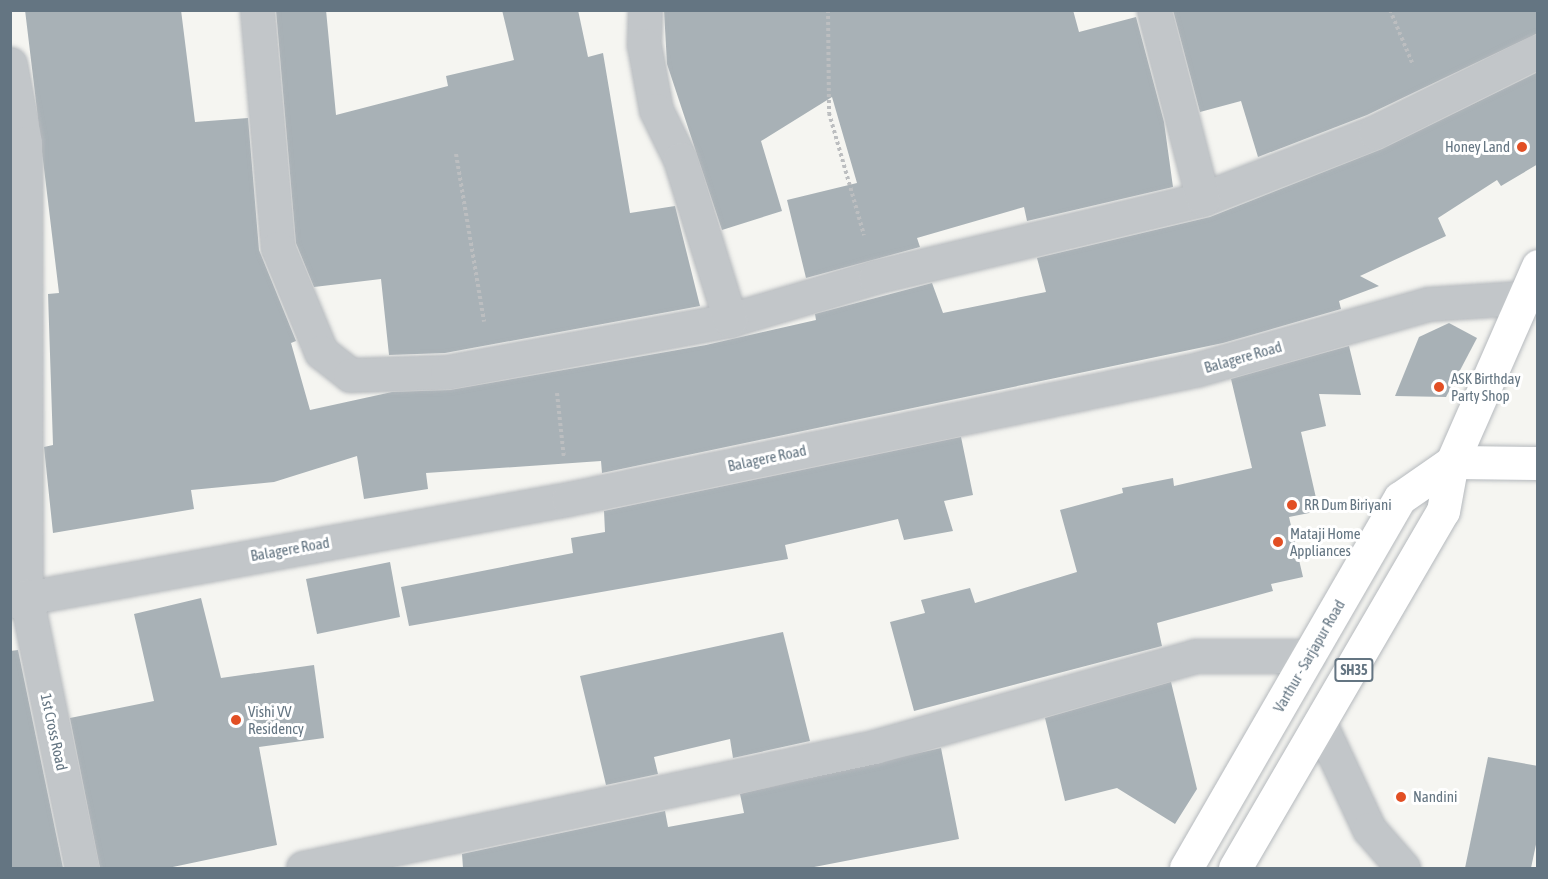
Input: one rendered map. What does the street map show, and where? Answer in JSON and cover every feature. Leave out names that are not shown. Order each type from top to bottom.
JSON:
[{"type":"main road","name":"SH35","points":[[1235,868],[1321,726],[1443,511],[1452,462],[1519,298],[1538,266]]},
{"type":"main road","points":[[1452,462],[1538,463]]},
{"type":"main road","name":"Varthur - Sarjapur Road","points":[[1186,868],[1400,498],[1452,462]]},
{"type":"street","points":[[257,10],[278,248],[321,352],[350,375],[447,372],[491,361],[730,321],[875,277],[1203,199],[1375,132],[1538,51]]},
{"type":"street","points":[[645,10],[644,45],[656,110],[680,159],[730,321]]},
{"type":"street","points":[[1154,10],[1203,199]]},
{"type":"street","name":"1st Cross Road","points":[[10,64],[25,143],[18,598],[82,868]]},
{"type":"street","name":"Balagere Road","points":[[18,598],[568,499],[1195,370],[1428,304],[1519,298]]},
{"type":"street","points":[[303,868],[874,747],[1194,656],[1309,656]]},
{"type":"street","points":[[1321,726],[1368,829],[1403,868]]},
{"type":"path","points":[[828,10],[829,112],[875,277]]},
{"type":"path","points":[[1390,10],[1429,105]]},
{"type":"path","points":[[456,154],[491,361]]},
{"type":"path","points":[[553,351],[568,499]]},
{"type":"building","points":[[25,10],[181,10],[195,122],[248,118],[259,250],[296,341],[291,343],[310,410],[392,392],[450,390],[706,345],[816,320],[815,314],[932,283],[943,313],[1046,292],[1037,258],[1210,217],[1382,149],[1538,72],[1538,164],[1501,186],[1497,180],[1438,218],[1446,236],[1360,276],[1379,286],[1339,301],[1341,309],[1223,343],[602,473],[601,461],[426,473],[428,489],[364,499],[357,456],[274,482],[191,490],[194,509],[53,533],[44,447],[53,445],[48,294],[59,293]]},
{"type":"building","points":[[276,10],[326,10],[336,115],[448,86],[446,76],[514,60],[502,10],[578,10],[588,57],[603,53],[630,213],[675,206],[700,306],[445,353],[389,355],[381,279],[314,287],[296,243]]},
{"type":"building","points":[[664,10],[1073,10],[1079,32],[1136,17],[1164,122],[1173,187],[1027,221],[1024,207],[917,238],[920,247],[806,278],[787,200],[857,183],[832,97],[761,141],[782,211],[722,230],[667,64]]},
{"type":"building","points":[[1173,10],[1538,10],[1538,33],[1367,115],[1258,157],[1241,101],[1200,112]]},
{"type":"building","points":[[1449,323],[1477,338],[1446,397],[1395,396],[1419,337]]},
{"type":"building","points":[[1349,346],[1361,395],[1319,394],[1326,426],[1301,432],[1319,511],[1289,517],[1303,577],[1271,584],[1273,591],[1157,623],[1162,646],[914,711],[890,622],[925,613],[921,600],[970,588],[975,603],[1077,572],[1060,510],[1123,493],[1122,488],[1173,478],[1174,486],[1252,468],[1231,379]]},
{"type":"building","points":[[961,437],[973,495],[944,501],[953,531],[904,540],[898,519],[785,545],[788,559],[409,626],[401,587],[573,553],[571,538],[605,532],[604,511]]},
{"type":"building","points":[[390,562],[400,617],[317,634],[306,579]]},
{"type":"building","points":[[201,598],[221,678],[314,665],[324,738],[259,747],[277,845],[168,868],[100,868],[70,718],[154,701],[134,614]]},
{"type":"building","points":[[783,632],[810,741],[733,758],[730,739],[654,757],[658,774],[606,785],[580,676]]},
{"type":"building","points":[[18,650],[63,868],[10,868],[10,651]]},
{"type":"building","points":[[1171,682],[1197,789],[1175,824],[1117,788],[1065,801],[1045,718]]},
{"type":"building","points":[[941,748],[959,839],[809,868],[463,868],[462,854],[665,811],[668,827],[744,813],[740,794]]},
{"type":"building","points":[[1488,757],[1538,766],[1538,835],[1531,868],[1465,868]]},
{"type":"place","name":"Honey Land","points":[[1522,147]]},
{"type":"place","name":"ASK Birthday Party Shop","points":[[1439,387]]},
{"type":"place","name":"RR Dum Biriyani","points":[[1292,505]]},
{"type":"place","name":"Mataji Home Appliances","points":[[1278,542]]},
{"type":"place","name":"Vishi VV Residency","points":[[236,720]]},
{"type":"place","name":"Nandini","points":[[1401,797]]}]
